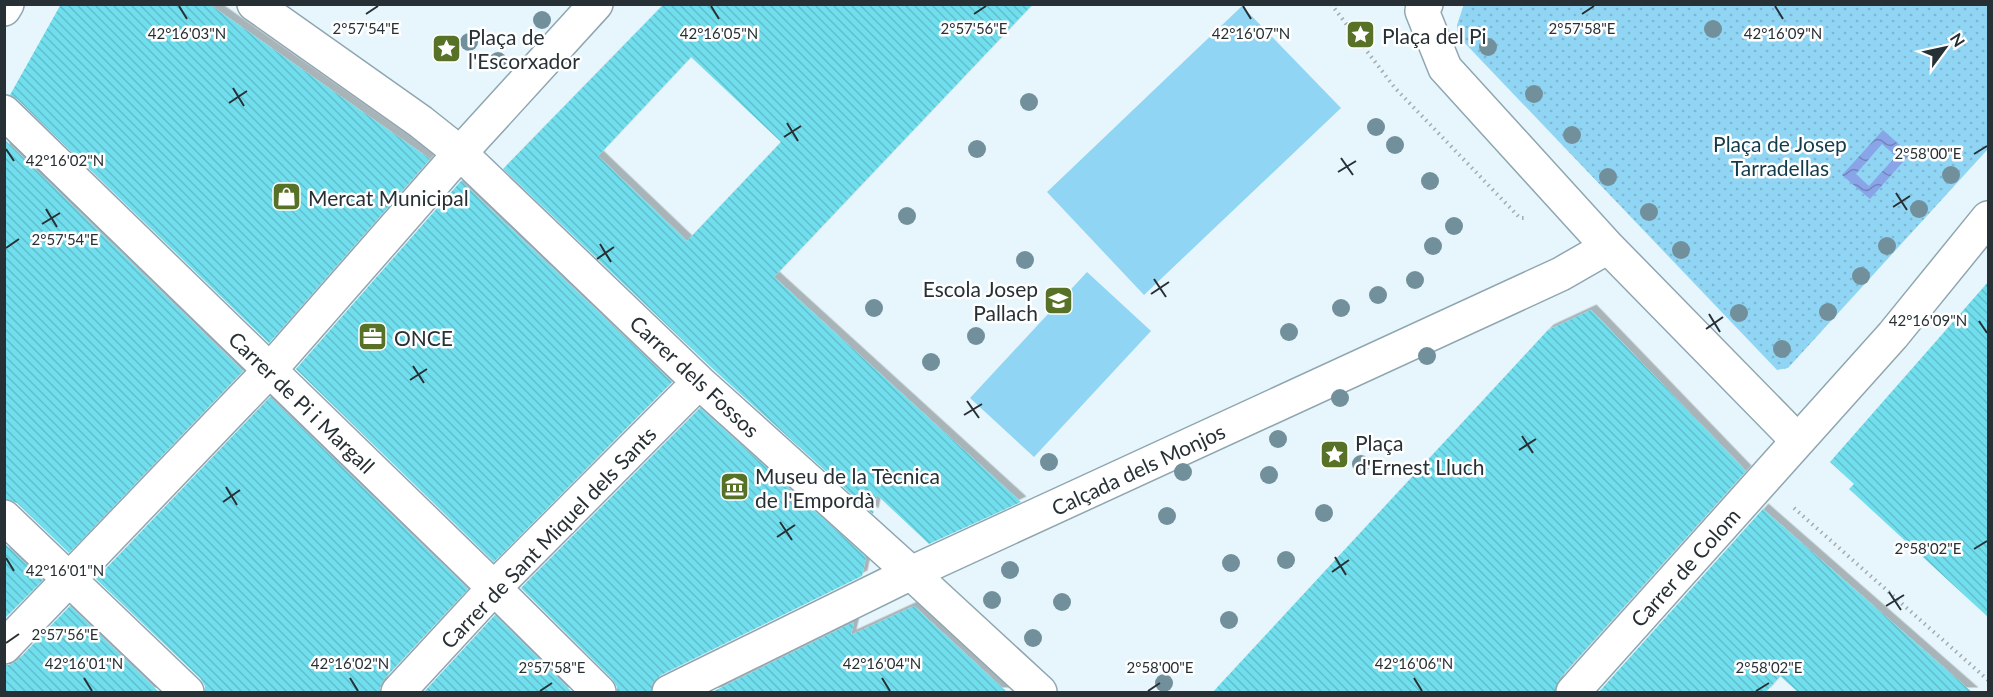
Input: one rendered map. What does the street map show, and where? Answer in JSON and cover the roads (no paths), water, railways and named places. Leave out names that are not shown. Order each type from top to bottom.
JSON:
[{"type":"street","points":[[4,9],[7,4]]},
{"type":"street","points":[[254,4],[421,122],[460,153]]},
{"type":"street","points":[[4,646],[269,371],[460,153],[596,4]]},
{"type":"street","points":[[1426,4],[1422,11],[1444,68],[1608,247],[1798,441],[1893,335],[1989,218]]},
{"type":"street","name":"Carrer de Pi i Margall","points":[[4,112],[599,693]]},
{"type":"street","name":"Carrer dels Fossos","points":[[460,153],[699,382],[1040,693]]},
{"type":"street","name":"Calçada dels Monjos","points":[[669,693],[911,573],[1561,274],[1608,247]]},
{"type":"street","name":"Carrer de Sant Miquel dels Sants","points":[[398,693],[494,588],[699,382]]},
{"type":"street","name":"Carrer de Colom","points":[[1573,693],[1798,441]]},
{"type":"street","points":[[4,517],[187,693]]},
{"type":"water","points":[[1883,130],[1910,154],[1870,199],[1842,175]],"holes":[[[1882,144],[1896,156],[1869,186],[1856,174]]]},
{"type":"place","name":"Plaça del Pi","points":[[1361,35]]},
{"type":"place","name":"Plaça de l'Escorxador","points":[[447,48]]},
{"type":"place","name":"Mercat Municipal","points":[[287,197]]},
{"type":"place","name":"Escola Josep Pallach","points":[[1059,300]]},
{"type":"place","name":"ONCE","points":[[373,337]]},
{"type":"place","name":"Plaça d'Ernest Lluch","points":[[1334,454]]},
{"type":"place","name":"Museu de la Tècnica de l'Empordà","points":[[734,487]]},
{"type":"park label","name":"Plaça de Josep Tarradellas","points":[[1780,155]]}]
